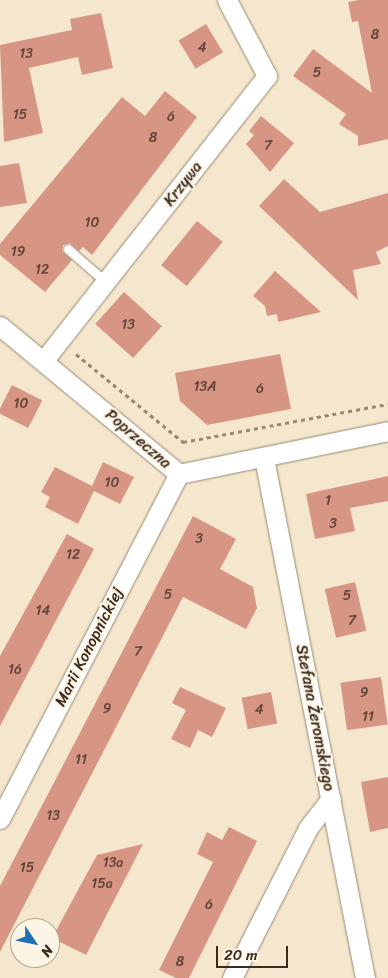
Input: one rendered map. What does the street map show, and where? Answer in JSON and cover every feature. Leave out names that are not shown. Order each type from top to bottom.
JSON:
[{"type":"street","name":"Krzywa","points":[[44,359],[107,283],[267,76],[227,0]]},
{"type":"street","name":"Poprzeczna","points":[[0,326],[44,359],[179,474],[388,431]]},
{"type":"street","name":"Stefana Żeromskiego","points":[[264,458],[365,978]]},
{"type":"street","name":"Marii Konopnickiej","points":[[0,819],[179,474]]},
{"type":"street","points":[[232,978],[308,828],[331,799]]},
{"type":"lane","points":[[68,249],[107,283]]},
{"type":"path","points":[[75,345],[76,354],[183,442],[388,404]]},
{"type":"building","points":[[388,0],[388,139],[358,146],[358,136],[339,124],[346,114],[293,76],[313,49],[372,93],[358,21],[352,22],[348,2]]},
{"type":"building","points":[[101,13],[113,68],[82,75],[78,57],[29,68],[43,133],[4,142],[0,45],[72,30],[70,19]]},
{"type":"building","points":[[206,24],[223,52],[196,69],[179,40]]},
{"type":"building","points":[[165,91],[197,117],[92,255],[83,247],[79,251],[70,243],[63,245],[62,251],[72,260],[45,292],[0,255],[0,244],[122,97],[145,116]]},
{"type":"building","points":[[261,116],[294,143],[270,172],[246,144],[254,135],[249,131]]},
{"type":"building","points":[[19,163],[27,203],[0,207],[0,166]]},
{"type":"building","points":[[284,179],[320,212],[388,193],[388,246],[376,252],[381,264],[353,270],[358,300],[259,206]]},
{"type":"building","points":[[197,221],[223,242],[187,286],[161,265]]},
{"type":"building","points":[[275,271],[321,312],[278,322],[277,314],[267,316],[265,306],[253,296]]},
{"type":"building","points":[[124,292],[162,326],[133,358],[95,324]]},
{"type":"building","points":[[280,354],[291,409],[207,425],[180,401],[175,373]]},
{"type":"building","points":[[12,385],[42,400],[28,428],[0,414],[0,409]]},
{"type":"building","points":[[103,462],[134,477],[120,504],[94,491],[78,524],[45,507],[50,497],[41,492],[55,467],[92,486]]},
{"type":"building","points":[[388,476],[388,501],[350,508],[355,531],[315,539],[306,494]]},
{"type":"building","points":[[193,516],[236,539],[220,569],[253,587],[257,608],[246,629],[183,597],[18,918],[10,918],[10,933],[0,952],[0,886]]},
{"type":"building","points":[[67,534],[94,549],[0,726],[0,656]]},
{"type":"building","points":[[355,582],[366,631],[336,638],[325,589]]},
{"type":"building","points":[[381,677],[388,725],[347,730],[340,683]]},
{"type":"building","points":[[180,687],[226,708],[212,737],[198,730],[190,748],[171,739],[186,710],[172,703]]},
{"type":"building","points":[[271,692],[277,723],[248,729],[242,698]]},
{"type":"building","points":[[388,777],[388,828],[370,832],[361,782]]},
{"type":"building","points":[[229,827],[257,841],[189,978],[176,978],[159,970],[213,862],[197,854],[207,832],[222,840]]},
{"type":"building","points":[[143,844],[86,955],[60,942],[60,923],[97,855]]}]
